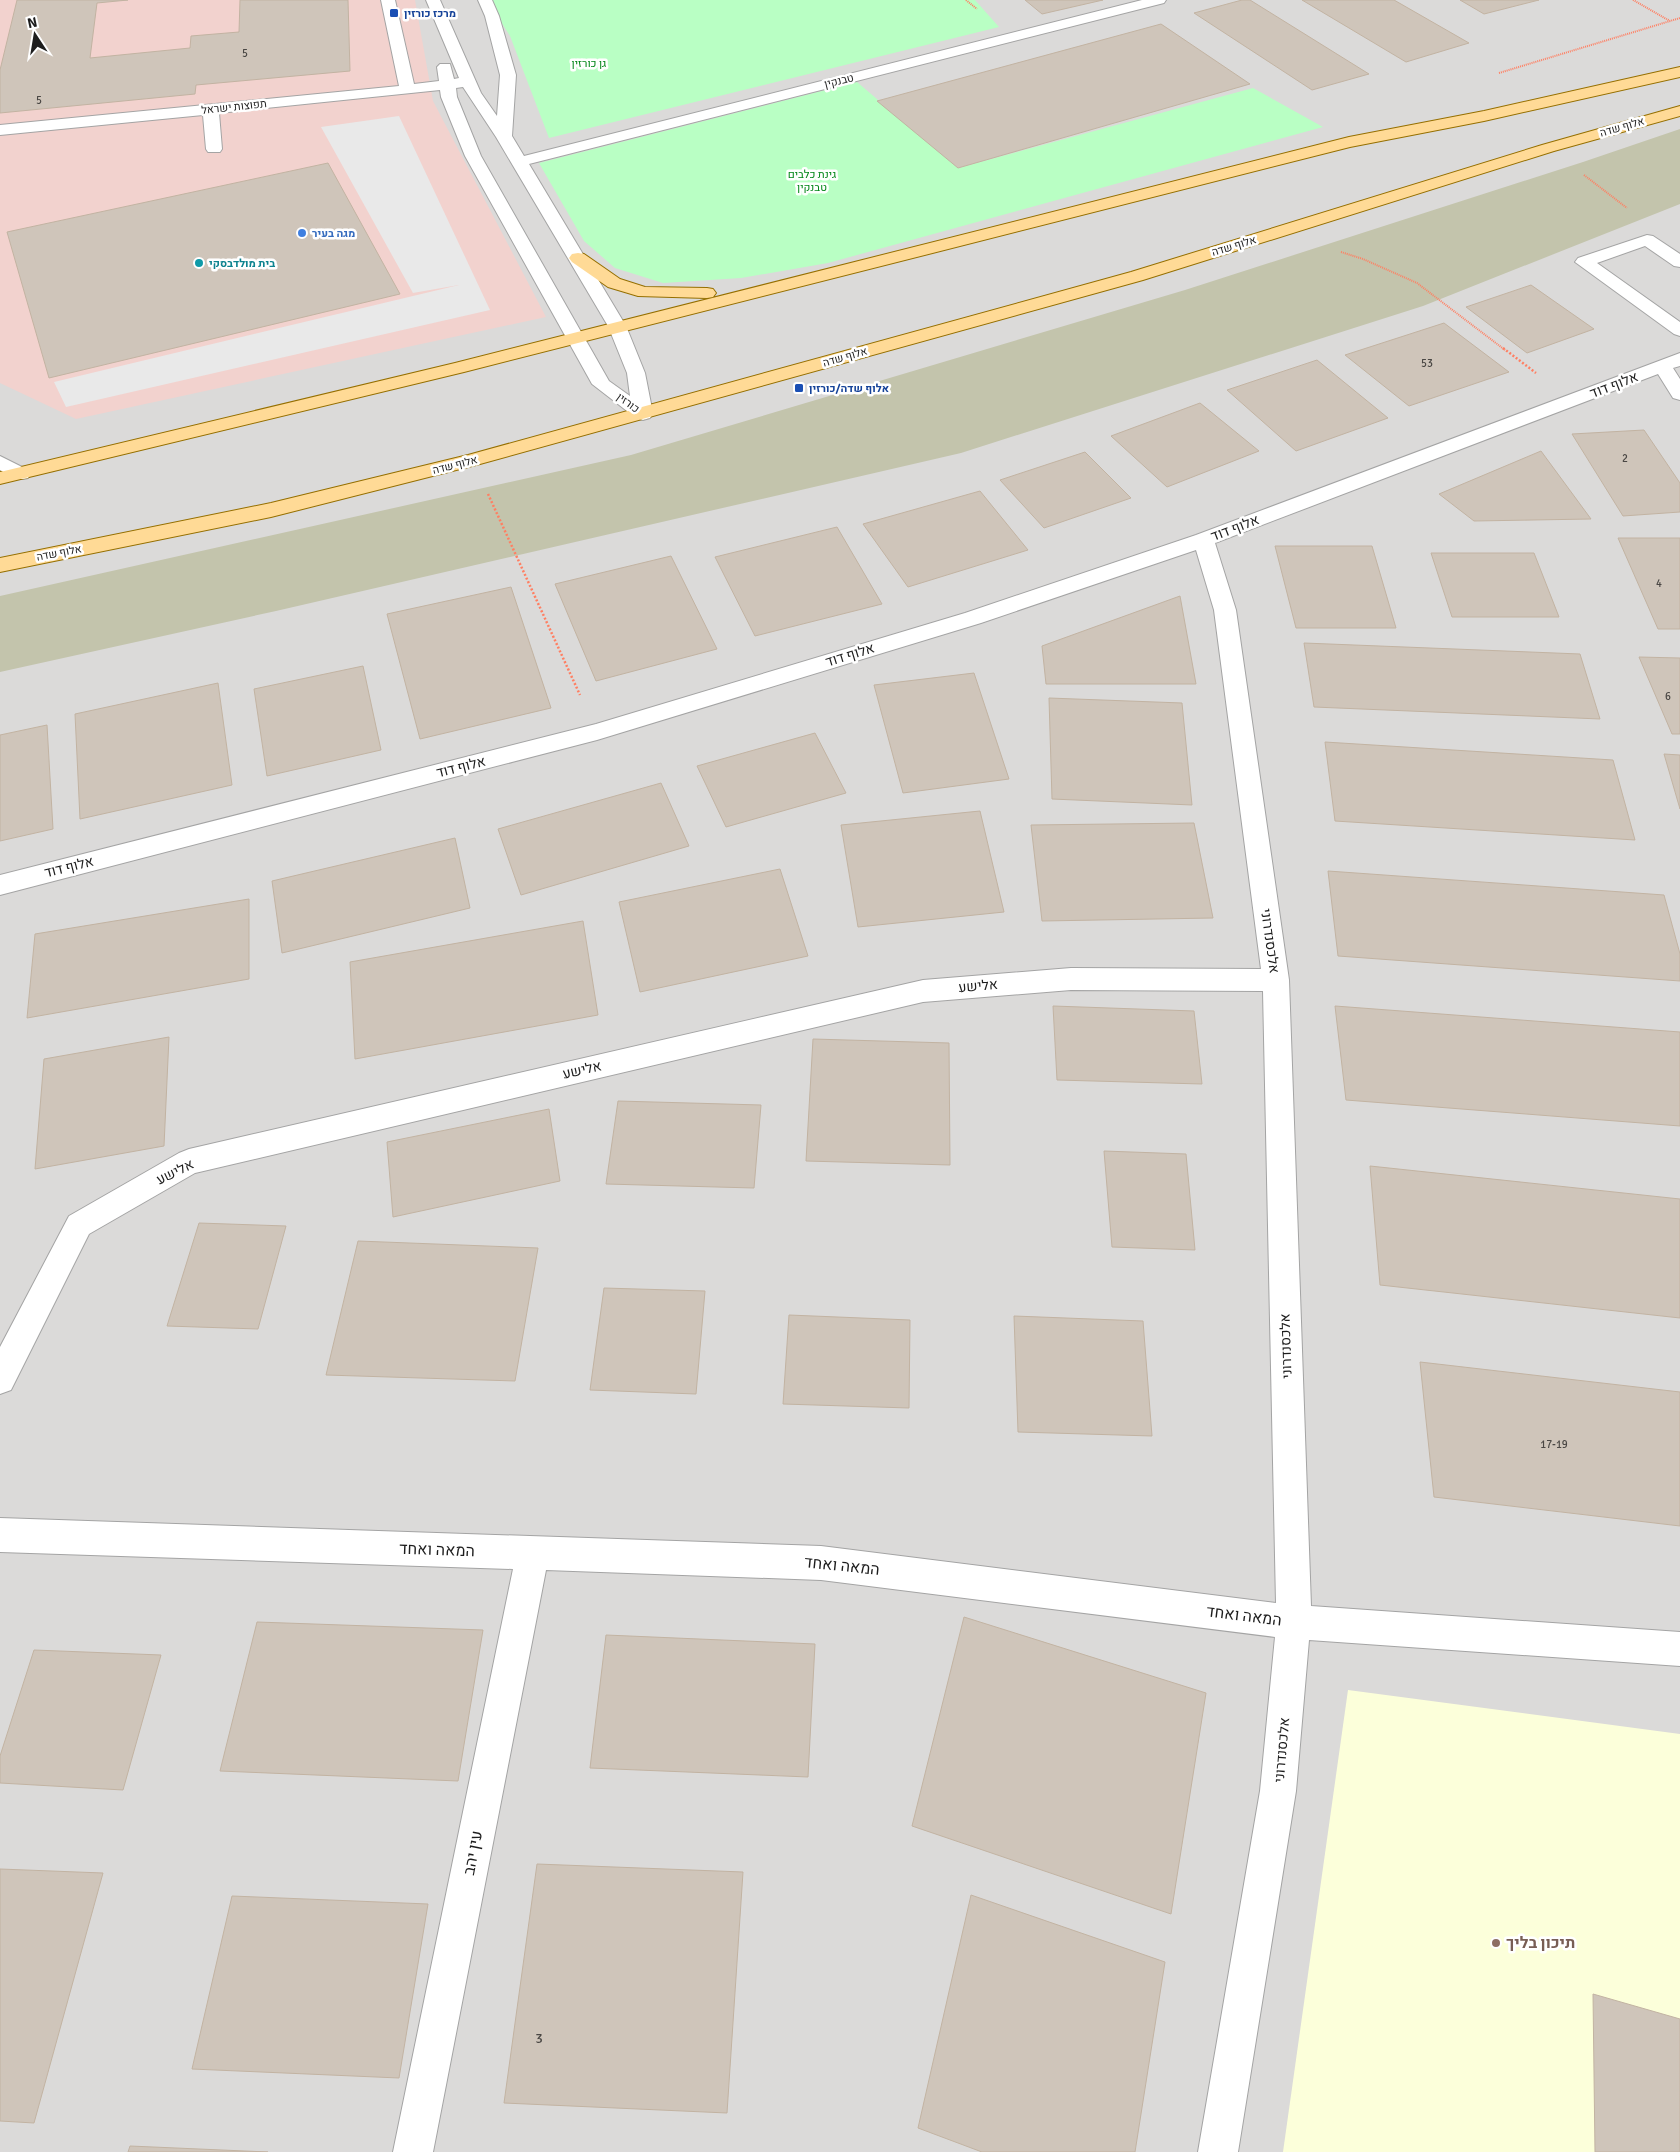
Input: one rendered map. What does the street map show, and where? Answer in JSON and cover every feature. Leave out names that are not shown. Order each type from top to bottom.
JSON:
[{"type":"main road","points":[[0,478],[783,287],[1348,142],[1484,116],[1680,72]]},
{"type":"main road","name":"אלוף שדה","points":[[0,565],[271,510],[473,460],[1137,276],[1548,148],[1680,111]]},
{"type":"main road","points":[[578,258],[614,283],[644,292],[674,294],[721,293],[783,287]]},
{"type":"street","points":[[388,0],[408,90]]},
{"type":"street","name":"כורזין","points":[[434,0],[443,26],[451,40],[473,93],[504,136],[617,326],[636,373],[643,414]]},
{"type":"street","points":[[485,0],[492,16],[508,75],[504,136]]},
{"type":"street","name":"טבנקין","points":[[519,162],[1159,0]]},
{"type":"street","name":"כורזין","points":[[443,26],[446,86],[473,156],[602,384],[643,414]]},
{"type":"street","name":"תפוצות ישראל","points":[[0,130],[408,90],[467,82]]},
{"type":"street","points":[[211,110],[214,149]]},
{"type":"street","points":[[1680,262],[1647,240],[1584,262],[1680,330]]},
{"type":"street","points":[[1671,363],[1680,394]]},
{"type":"street","name":"אלוף דוד","points":[[0,885],[597,732],[974,618],[1203,540],[1671,363]]},
{"type":"street","points":[[0,462],[21,474]]},
{"type":"street","name":"אלכסנדרוני","points":[[1203,540],[1225,610],[1276,980],[1294,1622],[1278,1791],[1218,2152]]},
{"type":"street","name":"אלישע","points":[[0,1379],[79,1225],[189,1162],[924,991],[1071,979],[1276,980]]},
{"type":"street","name":"המאה ואחד","points":[[0,1535],[822,1563],[1294,1622],[1680,1648]]},
{"type":"street","name":"עין יהב","points":[[413,2152],[533,1554]]},
{"type":"path","points":[[1633,0],[1671,21]]},
{"type":"path","points":[[1548,148],[1648,223],[1647,240]]},
{"type":"path","points":[[1279,232],[1363,259],[1417,283],[1572,401]]},
{"type":"path","points":[[473,460],[597,732]]},
{"type":"shaded area","points":[[0,0],[1680,0],[1680,2152],[0,2152]]},
{"type":"shaded area","points":[[0,0],[415,0],[433,101],[546,317],[76,419],[0,383]]},
{"type":"shaded area","points":[[399,116],[490,310],[66,407],[54,382],[459,285],[413,293],[321,127]]},
{"type":"shaded area","points":[[1680,129],[1680,204],[1423,306],[961,453],[276,611],[0,672],[0,596],[631,455],[1185,290]]},
{"type":"shaded area","name":"תיכון בליך","points":[[1348,1690],[1680,1734],[1680,2152],[1283,2152]]},
{"type":"green space","name":"גן כורזין","points":[[487,0],[975,0],[999,27],[549,138],[510,36]]},
{"type":"green space","name":"גינת כלבים טבנקין","points":[[857,82],[958,168],[1253,88],[1323,127],[828,263],[741,278],[663,283],[615,268],[584,241],[539,163]]},
{"type":"building","points":[[17,0],[128,0],[97,3],[90,58],[190,48],[191,36],[239,32],[240,0],[348,0],[350,71],[196,85],[195,94],[0,113],[0,70]]},
{"type":"building","points":[[1025,0],[1103,0],[1042,14]]},
{"type":"building","points":[[1242,0],[1250,0],[1369,74],[1312,90],[1194,13]]},
{"type":"building","points":[[1302,0],[1394,0],[1469,43],[1406,62]]},
{"type":"building","points":[[1460,0],[1539,0],[1484,14]]},
{"type":"building","points":[[1161,24],[1250,84],[958,168],[877,101]]},
{"type":"building","name":"בית מולדבסקי","points":[[328,163],[400,294],[49,378],[7,232]]},
{"type":"building","points":[[1531,285],[1594,329],[1527,353],[1466,307]]},
{"type":"building","points":[[1444,323],[1509,372],[1409,406],[1345,355]]},
{"type":"building","points":[[1317,360],[1388,418],[1296,451],[1227,390]]},
{"type":"building","points":[[1200,403],[1259,451],[1167,487],[1111,436]]},
{"type":"building","points":[[1644,430],[1680,483],[1680,512],[1623,516],[1572,434]]},
{"type":"building","points":[[1541,451],[1591,519],[1474,521],[1439,494]]},
{"type":"building","points":[[1085,452],[1131,498],[1044,528],[1000,480]]},
{"type":"building","points":[[980,491],[1028,550],[908,587],[863,524]]},
{"type":"building","points":[[837,527],[882,604],[755,636],[715,557]]},
{"type":"building","points":[[1618,538],[1680,538],[1680,629],[1658,629]]},
{"type":"building","points":[[1275,546],[1372,546],[1396,628],[1296,628]]},
{"type":"building","points":[[1431,553],[1534,553],[1559,617],[1452,617]]},
{"type":"building","points":[[671,556],[717,649],[596,681],[555,584]]},
{"type":"building","points":[[511,587],[551,708],[420,739],[387,614]]},
{"type":"building","points":[[1180,596],[1196,684],[1046,684],[1042,646]]},
{"type":"building","points":[[1304,643],[1580,654],[1600,719],[1314,707]]},
{"type":"building","points":[[1639,657],[1680,658],[1680,734],[1672,734]]},
{"type":"building","points":[[363,666],[381,750],[267,776],[254,689]]},
{"type":"building","points":[[974,673],[1009,779],[903,793],[874,685]]},
{"type":"building","points":[[218,683],[232,785],[80,819],[75,714]]},
{"type":"building","points":[[1049,698],[1182,703],[1192,805],[1052,799]]},
{"type":"building","points":[[47,725],[53,829],[0,841],[0,735]]},
{"type":"building","points":[[815,733],[846,793],[726,827],[697,766]]},
{"type":"building","points":[[1325,742],[1613,760],[1635,840],[1335,821]]},
{"type":"building","points":[[1664,754],[1680,755],[1680,809]]},
{"type":"building","points":[[661,783],[689,846],[521,895],[498,829]]},
{"type":"building","points":[[980,811],[1004,912],[858,927],[841,825]]},
{"type":"building","points":[[1194,823],[1213,918],[1042,921],[1031,825]]},
{"type":"building","points":[[455,838],[470,908],[282,953],[272,881]]},
{"type":"building","points":[[780,869],[808,956],[640,992],[619,902]]},
{"type":"building","points":[[1328,871],[1664,895],[1680,954],[1680,981],[1338,956]]},
{"type":"building","points":[[249,899],[249,979],[27,1018],[35,934]]},
{"type":"building","points":[[583,921],[598,1015],[355,1059],[350,962]]},
{"type":"building","points":[[1053,1006],[1194,1011],[1202,1084],[1057,1080]]},
{"type":"building","points":[[1335,1006],[1680,1032],[1680,1126],[1346,1100]]},
{"type":"building","points":[[169,1037],[164,1146],[35,1169],[44,1059]]},
{"type":"building","points":[[813,1039],[949,1043],[950,1165],[806,1161]]},
{"type":"building","points":[[618,1101],[761,1105],[754,1188],[606,1184]]},
{"type":"building","points":[[549,1109],[560,1181],[393,1217],[387,1142]]},
{"type":"building","points":[[1104,1151],[1186,1154],[1195,1250],[1112,1247]]},
{"type":"building","points":[[1370,1166],[1680,1199],[1680,1318],[1380,1285]]},
{"type":"building","points":[[199,1223],[286,1226],[258,1329],[167,1326]]},
{"type":"building","points":[[358,1241],[538,1248],[515,1381],[326,1375]]},
{"type":"building","points":[[604,1288],[705,1291],[696,1394],[590,1390]]},
{"type":"building","points":[[789,1315],[910,1320],[909,1408],[783,1404]]},
{"type":"building","points":[[1014,1316],[1143,1321],[1152,1436],[1018,1432]]},
{"type":"building","points":[[1420,1362],[1680,1392],[1680,1526],[1434,1497]]},
{"type":"building","points":[[964,1617],[1206,1693],[1171,1914],[912,1826]]},
{"type":"building","points":[[257,1622],[483,1630],[458,1781],[220,1771]]},
{"type":"building","points":[[606,1635],[815,1644],[808,1777],[590,1768]]},
{"type":"building","points":[[34,1650],[161,1655],[123,1790],[0,1783],[0,1756]]},
{"type":"building","points":[[537,1864],[743,1872],[727,2113],[504,2103]]},
{"type":"building","points":[[0,1869],[103,1873],[34,2123],[0,2121]]},
{"type":"building","points":[[971,1895],[1165,1962],[1135,2152],[982,2152],[918,2128]]},
{"type":"building","points":[[232,1896],[428,1904],[399,2078],[192,2069]]},
{"type":"building","points":[[1593,1994],[1680,2019],[1680,2152],[1595,2152]]},
{"type":"building","points":[[130,2146],[268,2152],[128,2152]]},
{"type":"place","name":"מרכז כורזין","points":[[394,13]]},
{"type":"place","name":"מגה בעיר","points":[[302,233]]},
{"type":"place","name":"בית מולדבסקי","points":[[199,263]]},
{"type":"place","name":"אלוף שדה/כורזין","points":[[799,388]]},
{"type":"place","name":"תיכון בליך","points":[[1496,1943]]}]
